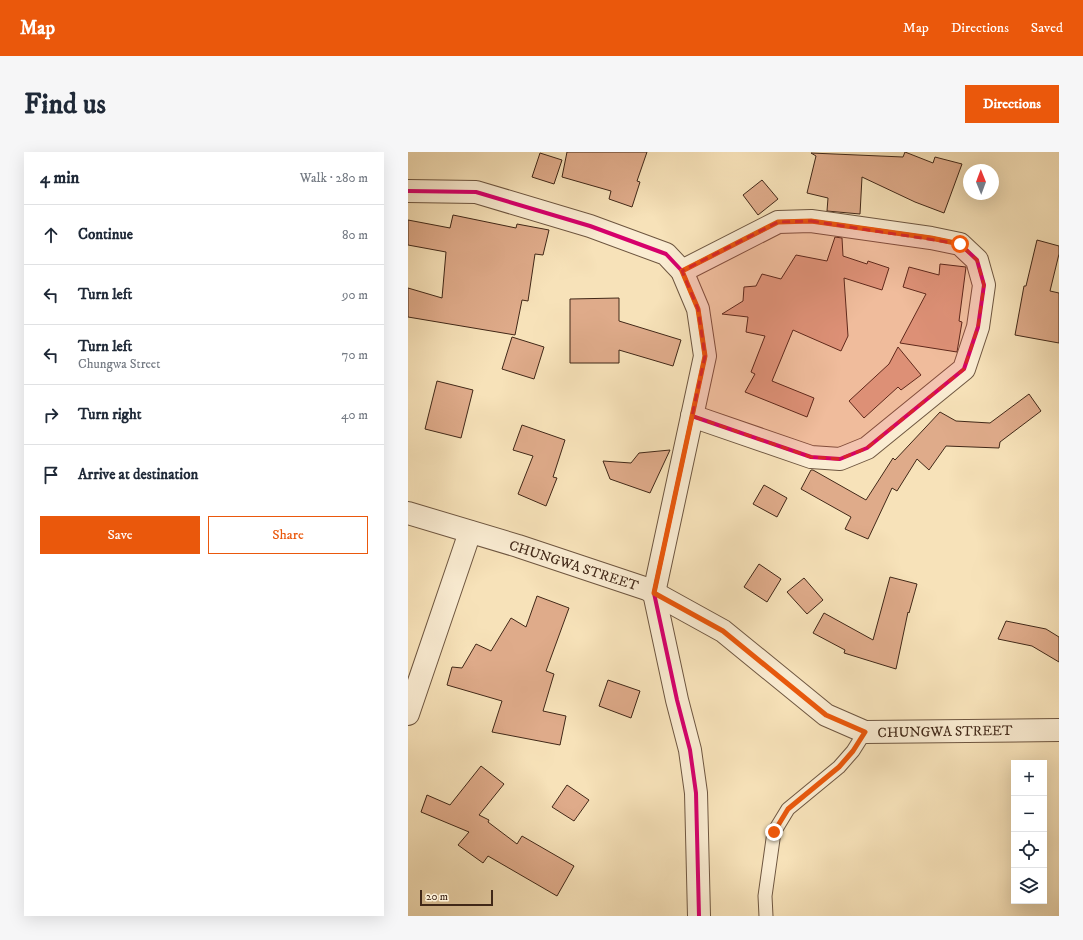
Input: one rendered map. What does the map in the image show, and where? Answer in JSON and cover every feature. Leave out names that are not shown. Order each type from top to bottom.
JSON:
[{"type":"street","points":[[408,191],[476,192],[590,226],[666,254],[682,271],[698,309],[705,356],[654,593],[690,750],[696,793],[699,916]]},
{"type":"street","points":[[682,271],[778,222],[811,221],[931,238],[960,244],[977,260],[984,285],[978,327],[964,369],[866,448],[840,459],[811,457],[692,416]]},
{"type":"street","name":"CHUNGWA STREET","points":[[408,513],[647,589],[723,631],[826,715],[865,732],[1059,730]]},
{"type":"street","points":[[408,714],[470,532]]},
{"type":"lane","points":[[766,916],[766,896],[774,832],[788,809],[839,767],[853,751],[865,732]]},
{"type":"highlighted area","points":[[811,221],[960,244],[977,260],[984,285],[978,327],[964,369],[867,448],[840,459],[811,457],[692,416],[705,356],[698,309],[682,271],[778,222]]},
{"type":"building","points":[[567,152],[647,152],[637,181],[640,182],[632,207],[609,199],[611,191],[562,177]]},
{"type":"building","points":[[905,152],[933,163],[935,157],[962,164],[944,213],[915,202],[862,177],[860,214],[827,211],[828,198],[807,193],[816,156],[811,153],[903,157]]},
{"type":"building","points":[[540,153],[562,160],[554,184],[532,177]]},
{"type":"building","points":[[762,180],[778,199],[758,215],[743,195]]},
{"type":"building","points":[[453,215],[516,228],[517,224],[549,230],[543,255],[535,254],[528,301],[522,300],[515,335],[408,317],[408,288],[442,298],[446,252],[408,245],[408,220],[450,228]]},
{"type":"building","points":[[835,237],[842,238],[843,256],[867,264],[868,261],[889,268],[882,290],[844,278],[848,336],[841,351],[793,330],[772,381],[814,398],[807,417],[745,392],[755,374],[751,372],[765,336],[746,332],[748,317],[722,314],[743,301],[744,287],[756,286],[762,274],[781,279],[796,255],[827,261]]},
{"type":"building","points":[[1037,240],[1059,246],[1059,254],[1050,291],[1059,293],[1059,343],[1015,335],[1024,286],[1026,286]]},
{"type":"building","points":[[940,264],[966,267],[959,321],[962,322],[957,352],[900,343],[926,294],[903,287],[909,267],[939,275]]},
{"type":"building","points":[[619,298],[619,321],[681,340],[673,366],[619,350],[619,363],[570,363],[570,299]]},
{"type":"building","points":[[512,337],[544,347],[534,379],[502,369]]},
{"type":"building","points":[[898,347],[921,375],[901,390],[898,387],[864,418],[849,401],[889,364]]},
{"type":"building","points":[[437,381],[473,390],[461,438],[425,429]]},
{"type":"building","points":[[1029,394],[1041,411],[1000,442],[999,448],[946,446],[929,470],[917,459],[897,491],[892,488],[868,539],[845,529],[851,517],[801,489],[811,470],[813,470],[866,500],[893,458],[895,460],[940,412],[956,421],[990,423]]},
{"type":"building","points":[[522,425],[565,440],[553,477],[557,478],[546,506],[518,494],[533,456],[513,450]]},
{"type":"building","points":[[670,450],[650,493],[610,479],[603,461],[631,463],[639,453]]},
{"type":"building","points":[[764,485],[787,498],[777,517],[753,504]]},
{"type":"building","points":[[759,564],[781,579],[767,602],[744,587]]},
{"type":"building","points":[[890,577],[917,584],[909,613],[908,612],[896,669],[844,653],[845,650],[813,633],[824,613],[873,640]]},
{"type":"building","points":[[804,578],[823,600],[807,614],[787,592]]},
{"type":"building","points":[[537,596],[569,608],[546,671],[554,674],[543,711],[566,716],[560,745],[492,732],[502,701],[447,685],[452,667],[462,668],[476,644],[491,651],[511,618],[526,627]]},
{"type":"building","points":[[1006,621],[1046,629],[1059,637],[1059,662],[1032,646],[998,639]]},
{"type":"building","points":[[608,680],[640,691],[631,718],[599,706]]},
{"type":"building","points":[[481,766],[504,784],[479,815],[489,820],[488,822],[517,844],[522,836],[574,866],[557,896],[488,856],[483,863],[458,845],[469,832],[421,812],[427,795],[450,805]]},
{"type":"building","points":[[567,785],[589,800],[574,821],[552,807]]},
{"type":"cycle path","points":[[408,191],[476,192],[590,226],[666,254],[682,271],[698,309],[705,356],[654,593],[677,700],[690,750],[696,793],[699,916]]},
{"type":"cycle path","points":[[682,271],[778,222],[811,221],[931,238],[960,244],[977,260],[984,285],[978,327],[964,369],[867,448],[840,459],[811,457],[692,416]]},
{"type":"route","points":[[774,832],[788,809],[839,767],[853,751],[865,732],[826,715],[723,631],[654,593],[705,356],[698,309],[682,271],[778,222],[811,221],[931,238],[960,244]]}]
